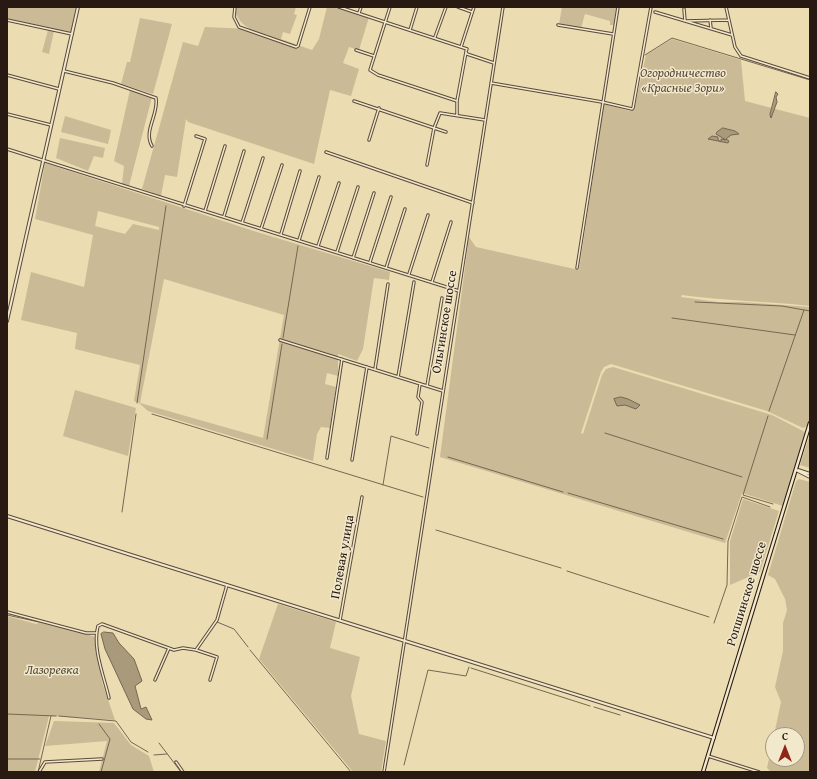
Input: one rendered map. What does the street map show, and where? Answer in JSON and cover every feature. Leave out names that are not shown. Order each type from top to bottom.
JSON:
[{"type":"main road","name":"Ропшинское шоссе","points":[[703,772],[810,423]]},
{"type":"street","points":[[7,321],[78,7]]},
{"type":"street","points":[[235,7],[234,17],[239,27],[296,47],[298,46],[310,7]]},
{"type":"street","points":[[340,7],[467,49],[467,54],[494,62]]},
{"type":"street","points":[[359,13],[361,7]]},
{"type":"street","points":[[390,7],[370,68],[371,71],[378,75],[457,101]]},
{"type":"street","points":[[410,30],[417,7]]},
{"type":"street","points":[[435,38],[446,7]]},
{"type":"street","points":[[458,7],[472,12]]},
{"type":"street","points":[[461,47],[474,7]]},
{"type":"street","name":"Ольгинское шоссе","points":[[384,772],[473,203],[490,82],[503,7]]},
{"type":"street","points":[[577,268],[618,7]]},
{"type":"street","points":[[490,82],[602,102],[630,110],[633,108],[651,7]]},
{"type":"street","points":[[726,7],[736,52],[741,56],[810,78]]},
{"type":"street","points":[[684,9],[684,21]]},
{"type":"street","points":[[655,12],[732,35]]},
{"type":"street","points":[[7,20],[72,34]]},
{"type":"street","points":[[710,20],[711,29]]},
{"type":"street","points":[[684,21],[729,20]]},
{"type":"street","points":[[558,25],[614,34]]},
{"type":"street","points":[[356,50],[374,56]]},
{"type":"street","points":[[457,115],[457,101],[466,52]]},
{"type":"street","points":[[64,71],[113,83],[156,98],[157,105],[148,136],[152,146]]},
{"type":"street","points":[[7,75],[59,89]]},
{"type":"street","points":[[354,100],[446,132]]},
{"type":"street","points":[[369,140],[378,108]]},
{"type":"street","points":[[427,165],[434,128],[440,113],[485,120]]},
{"type":"street","points":[[7,114],[51,125]]},
{"type":"street","points":[[184,206],[205,139],[196,136]]},
{"type":"street","points":[[204,212],[225,146]]},
{"type":"street","points":[[7,149],[43,162],[299,240],[459,291]]},
{"type":"street","points":[[224,217],[244,152]]},
{"type":"street","points":[[326,152],[473,203]]},
{"type":"street","points":[[242,223],[263,158]]},
{"type":"street","points":[[261,229],[282,165]]},
{"type":"street","points":[[281,235],[300,171]]},
{"type":"street","points":[[299,240],[319,177]]},
{"type":"street","points":[[318,246],[338,183]]},
{"type":"street","points":[[337,252],[358,187]]},
{"type":"street","points":[[353,258],[374,193]]},
{"type":"street","points":[[370,263],[391,197]]},
{"type":"street","points":[[386,268],[405,210]]},
{"type":"street","points":[[409,275],[428,215]]},
{"type":"street","points":[[432,282],[451,222]]},
{"type":"street","points":[[398,377],[414,282]]},
{"type":"street","points":[[375,370],[388,284]]},
{"type":"street","points":[[427,386],[442,298]]},
{"type":"street","points":[[280,340],[443,391]]},
{"type":"street","points":[[327,458],[342,359]]},
{"type":"street","points":[[352,460],[367,367]]},
{"type":"street","points":[[417,434],[422,402],[418,397],[420,384]]},
{"type":"street","points":[[796,470],[810,476]]},
{"type":"street","name":"Полевая улица","points":[[340,620],[362,497]]},
{"type":"street","points":[[7,516],[714,738]]},
{"type":"street","points":[[196,650],[217,620],[227,584]]},
{"type":"street","points":[[7,612],[86,633],[96,634]]},
{"type":"street","points":[[110,698],[100,665],[96,634],[98,626],[102,624],[169,648],[196,650],[217,657],[210,680]]},
{"type":"street","points":[[155,680],[169,648]]},
{"type":"street","points":[[708,756],[759,772]]},
{"type":"street","points":[[39,772],[45,762],[102,759]]},
{"type":"street","points":[[176,762],[183,772]]},
{"type":"green space","points":[[7,7],[76,7],[71,33],[7,19]]},
{"type":"green space","points":[[236,7],[296,7],[294,14],[297,15],[290,34],[283,32],[281,39],[312,50],[319,39],[327,7],[339,7],[369,17],[359,50],[349,47],[343,63],[359,69],[351,96],[330,90],[314,164],[188,122],[186,119],[177,177],[165,175],[161,196],[142,189],[183,42],[198,46],[205,27],[250,29],[241,22],[235,13]]},
{"type":"green space","points":[[562,7],[617,7],[614,25],[610,25],[610,21],[585,14],[581,28],[559,24]]},
{"type":"green space","points":[[140,18],[172,24],[153,94],[121,84],[127,62],[130,62]]},
{"type":"green space","points":[[48,30],[54,31],[49,54],[42,52]]},
{"type":"green space","name":"Огородничество «Красные Зори»","points":[[672,39],[741,60],[745,101],[810,118],[810,306],[714,299],[682,295],[681,297],[718,302],[742,302],[810,307],[810,419],[808,426],[803,428],[767,411],[611,364],[604,367],[601,372],[581,433],[583,434],[602,375],[606,369],[613,367],[772,415],[805,432],[783,506],[742,493],[725,543],[440,457],[469,237],[476,247],[579,270],[604,104],[630,111],[634,110],[646,55]]},
{"type":"green space","points":[[130,90],[152,97],[129,186],[122,184],[124,166],[114,161]]},
{"type":"green space","points":[[65,116],[111,130],[108,144],[61,132]]},
{"type":"green space","points":[[60,138],[105,148],[103,158],[94,156],[88,171],[56,158]]},
{"type":"green space","points":[[45,163],[257,232],[390,272],[389,280],[374,278],[363,349],[357,361],[338,354],[338,376],[327,373],[325,384],[336,387],[330,428],[321,427],[317,434],[313,461],[148,411],[139,403],[134,401],[140,365],[75,349],[77,333],[21,320],[31,272],[84,287],[93,235],[35,219]],"holes":[[[98,211],[159,227],[159,230],[133,224],[125,234],[95,226]],[[164,279],[284,315],[263,438],[140,403]]]},
{"type":"green space","points":[[75,390],[136,408],[128,456],[63,436]]},
{"type":"green space","points":[[810,434],[810,468],[800,465]]},
{"type":"green space","points":[[799,479],[810,482],[810,772],[770,771],[767,768],[805,767],[805,727],[776,727],[781,702],[775,687],[783,651],[783,623],[787,610],[785,599],[775,579],[768,575],[796,481]]},
{"type":"green space","points":[[743,499],[779,511],[760,572],[730,585],[730,541]]},
{"type":"green space","points":[[278,604],[336,622],[330,648],[360,657],[351,696],[359,734],[386,741],[381,772],[353,772],[259,659]]},
{"type":"green space","name":"Лазоревка","points":[[7,616],[36,624],[44,621],[96,637],[102,682],[115,720],[49,716],[35,772],[7,772]]},
{"type":"green space","points":[[54,721],[114,723],[131,745],[149,756],[154,772],[99,772],[107,741],[45,746]]},
{"type":"shaded area","points":[[776,92],[778,94],[776,97],[777,102],[771,118],[770,115]]},
{"type":"shaded area","points":[[723,128],[735,131],[739,134],[731,135],[726,139],[729,141],[728,143],[721,142],[721,139],[726,140],[716,134]]},
{"type":"shaded area","points":[[712,136],[718,137],[718,140],[720,141],[708,139]]},
{"type":"shaded area","points":[[621,397],[640,405],[636,409],[625,405],[617,406],[614,399]]},
{"type":"shaded area","points":[[104,632],[113,633],[119,643],[134,659],[142,681],[135,686],[141,709],[146,707],[152,720],[146,719],[133,709],[105,649],[101,634]]},
{"type":"waterway","points":[[645,55],[672,38],[810,80]]},
{"type":"waterway","points":[[137,403],[166,206]]},
{"type":"waterway","points":[[283,338],[298,246]]},
{"type":"waterway","points":[[695,302],[782,306],[810,311]]},
{"type":"waterway","points":[[769,411],[804,310]]},
{"type":"waterway","points":[[672,318],[795,335]]},
{"type":"waterway","points":[[267,439],[282,344]]},
{"type":"waterway","points":[[122,512],[136,414]]},
{"type":"waterway","points":[[152,414],[423,497]]},
{"type":"waterway","points":[[768,416],[743,495],[773,504]]},
{"type":"waterway","points":[[605,433],[742,477]]},
{"type":"waterway","points":[[383,485],[391,436],[429,448]]},
{"type":"waterway","points":[[448,457],[563,492]]},
{"type":"waterway","points":[[568,493],[723,539]]},
{"type":"waterway","points":[[714,623],[727,585],[728,541],[742,497],[770,507]]},
{"type":"waterway","points":[[436,530],[561,568]]},
{"type":"waterway","points":[[567,571],[709,617]]},
{"type":"waterway","points":[[7,615],[39,622]]},
{"type":"waterway","points":[[217,622],[234,629],[248,647]]},
{"type":"waterway","points":[[250,650],[351,772]]},
{"type":"waterway","points":[[404,765],[428,670],[466,676],[469,667]]},
{"type":"waterway","points":[[471,668],[590,706]]},
{"type":"waterway","points":[[594,707],[620,715]]},
{"type":"waterway","points":[[7,714],[56,716]]},
{"type":"waterway","points":[[38,772],[51,716]]},
{"type":"waterway","points":[[59,716],[116,721],[131,742],[148,752]]},
{"type":"waterway","points":[[99,724],[110,739],[101,772]]},
{"type":"waterway","points":[[159,743],[181,772]]},
{"type":"waterway","points":[[154,755],[167,754]]},
{"type":"waterway","points":[[7,759],[40,759]]}]
